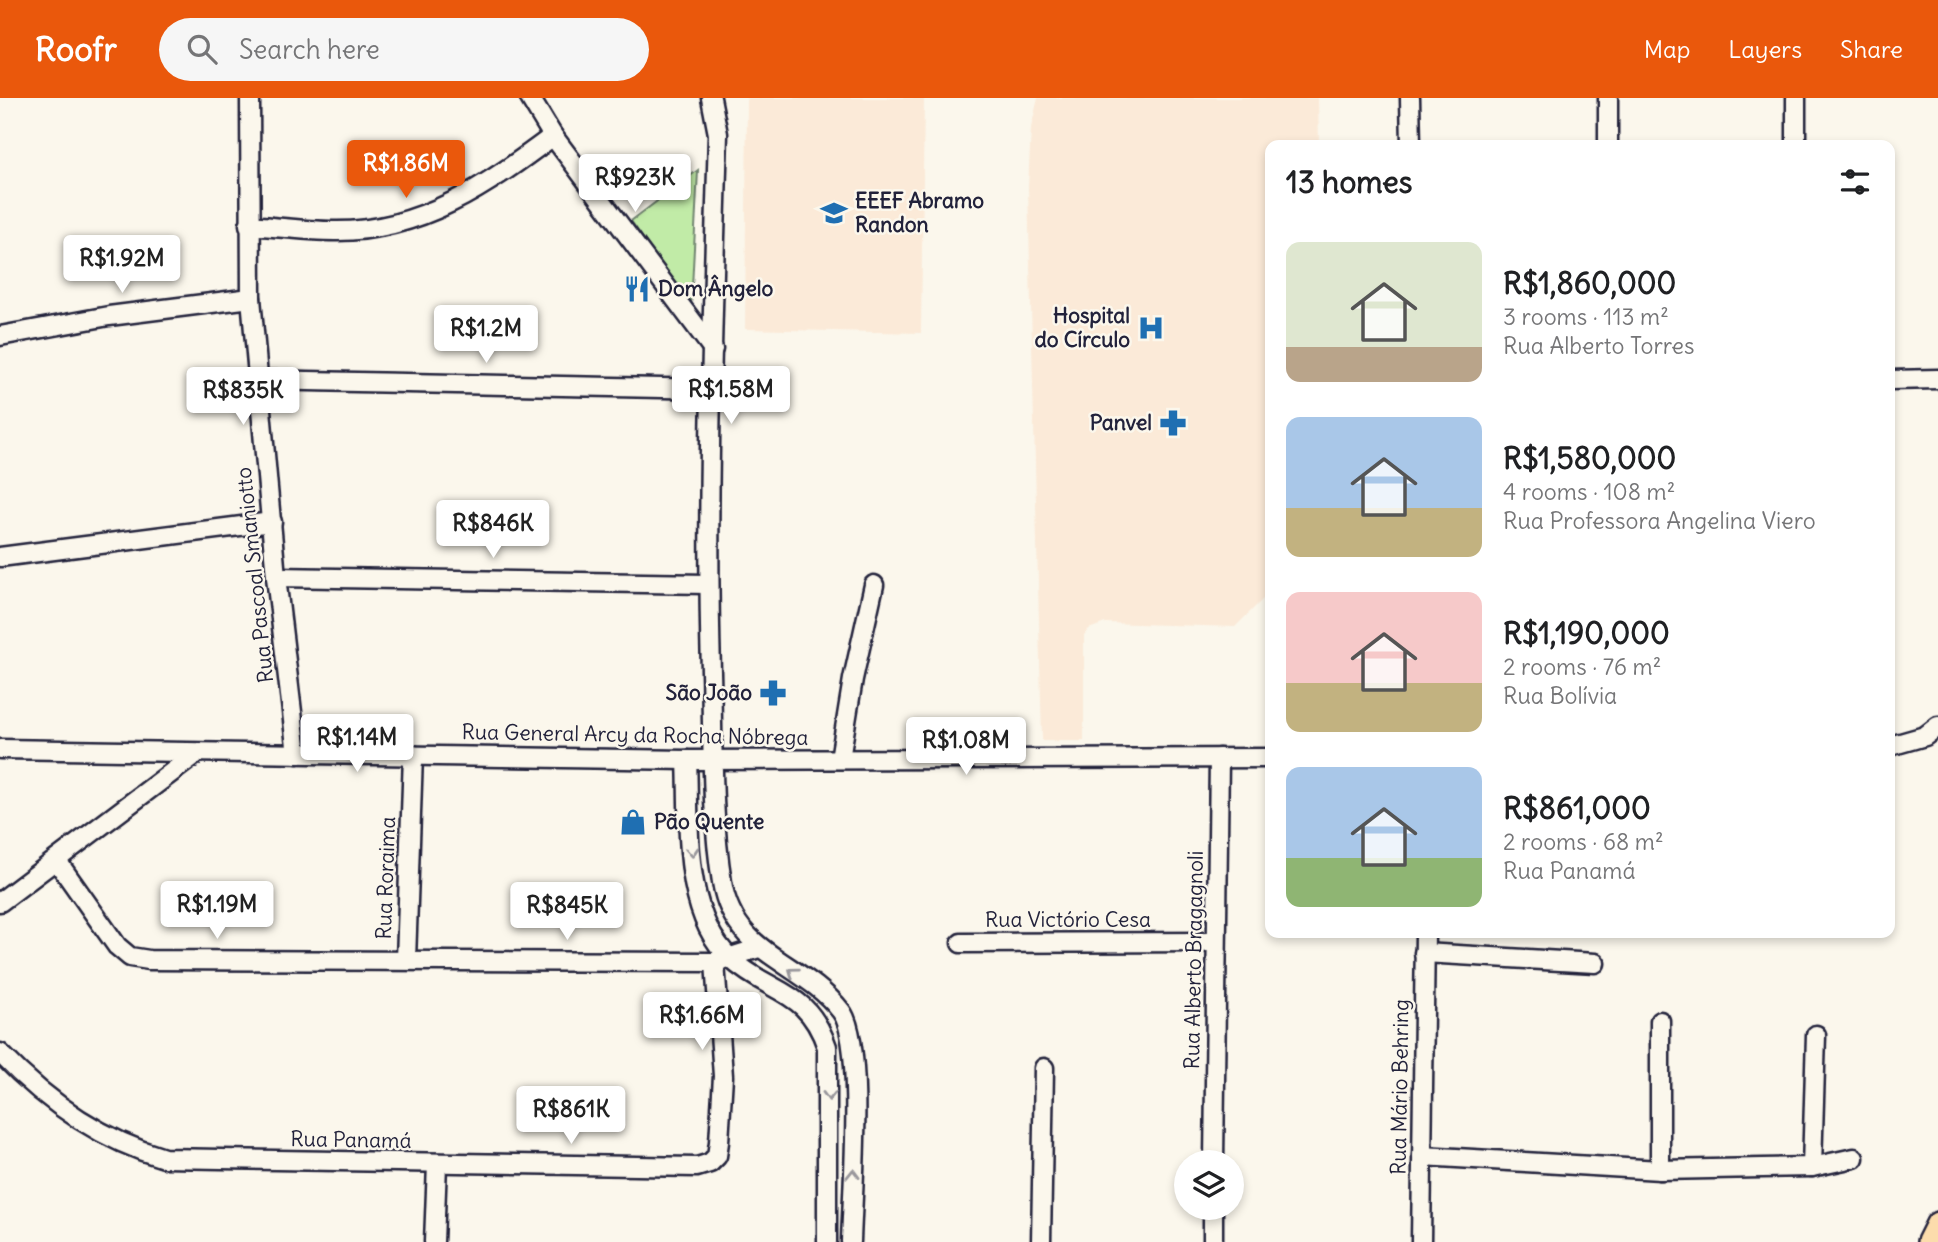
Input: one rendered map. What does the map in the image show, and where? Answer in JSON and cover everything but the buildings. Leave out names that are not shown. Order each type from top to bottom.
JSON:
[{"type":"main road","points":[[1929,1242],[1938,1224]]},
{"type":"street","name":"Rua Pascoal Smaniotto","points":[[250,98],[248,225],[251,298],[276,577],[297,754]]},
{"type":"street","points":[[530,98],[553,135],[713,349]]},
{"type":"street","points":[[711,98],[718,134],[709,584],[713,760],[721,879],[732,917],[759,948],[821,992],[842,1012],[850,1034],[854,1129],[851,1242]]},
{"type":"street","points":[[1410,98],[1411,140]]},
{"type":"street","points":[[1608,98],[1608,140]]},
{"type":"street","points":[[1796,98],[1796,140]]},
{"type":"street","points":[[248,225],[337,231],[377,227],[423,215],[462,199],[489,183],[553,135]]},
{"type":"street","points":[[0,336],[110,316],[251,298]]},
{"type":"street","points":[[1895,380],[1938,379]]},
{"type":"street","points":[[258,380],[712,389]]},
{"type":"street","points":[[0,557],[272,522]]},
{"type":"street","points":[[276,577],[709,584]]},
{"type":"street","points":[[840,760],[853,678],[874,584]]},
{"type":"street","points":[[1895,745],[1925,736],[1938,726]]},
{"type":"street","name":"Rua General Arcy da Rocha Nóbrega","points":[[0,748],[196,754],[687,760],[1265,758]]},
{"type":"street","points":[[0,902],[196,754]]},
{"type":"street","name":"Rua Roraima","points":[[406,960],[413,755]]},
{"type":"street","name":"Rua Alberto Bragagnoli","points":[[1214,1150],[1219,758]]},
{"type":"street","points":[[687,760],[694,884],[699,911],[723,961],[808,1008],[820,1026],[829,1066],[827,1242]]},
{"type":"street","points":[[57,861],[117,946],[130,957],[149,960],[723,961],[759,948]]},
{"type":"street","points":[[694,884],[721,879]]},
{"type":"street","name":"Rua Mário Behring","points":[[1420,1242],[1425,938]]},
{"type":"street","name":"Rua Victório Cesa","points":[[961,943],[1216,942]]},
{"type":"street","points":[[1424,953],[1595,963]]},
{"type":"street","name":"Rua Panamá","points":[[0,1054],[26,1080],[86,1123],[133,1149],[164,1157],[697,1167],[710,1163],[716,1156],[719,1142],[723,1076],[723,961]]},
{"type":"street","points":[[808,1008],[821,992]]},
{"type":"street","points":[[1660,1021],[1660,1170]]},
{"type":"street","points":[[1812,1167],[1816,1035]]},
{"type":"street","points":[[829,1066],[853,1064]]},
{"type":"street","points":[[1041,1242],[1044,1068]]},
{"type":"street","points":[[829,1128],[854,1129]]},
{"type":"street","points":[[1422,1156],[1608,1164],[1660,1170],[1812,1167],[1854,1158]]},
{"type":"street","points":[[434,1242],[436,1164]]},
{"type":"street","points":[[1213,1220],[1213,1242]]},
{"type":"shaded area","name":"EEEF Abramo Randon","points":[[747,98],[924,98],[921,333],[745,329]]},
{"type":"shaded area","name":"Hospital do Círculo","points":[[1038,98],[1318,98],[1319,140],[1265,140],[1265,597],[1235,627],[1105,623],[1089,629],[1084,635],[1084,741],[1042,741],[1028,187],[1031,128]]},
{"type":"green space","points":[[698,170],[691,307],[631,221]]},
{"type":"place","name":"EEEF Abramo Randon","points":[[834,213]]},
{"type":"place","name":"Dom Ângelo","points":[[637,289]]},
{"type":"place","name":"Hospital do Círculo","points":[[1151,328]]},
{"type":"place","name":"Panvel","points":[[1173,423]]},
{"type":"place","name":"São João","points":[[773,693]]},
{"type":"place","name":"Pão Quente","points":[[633,822]]}]
